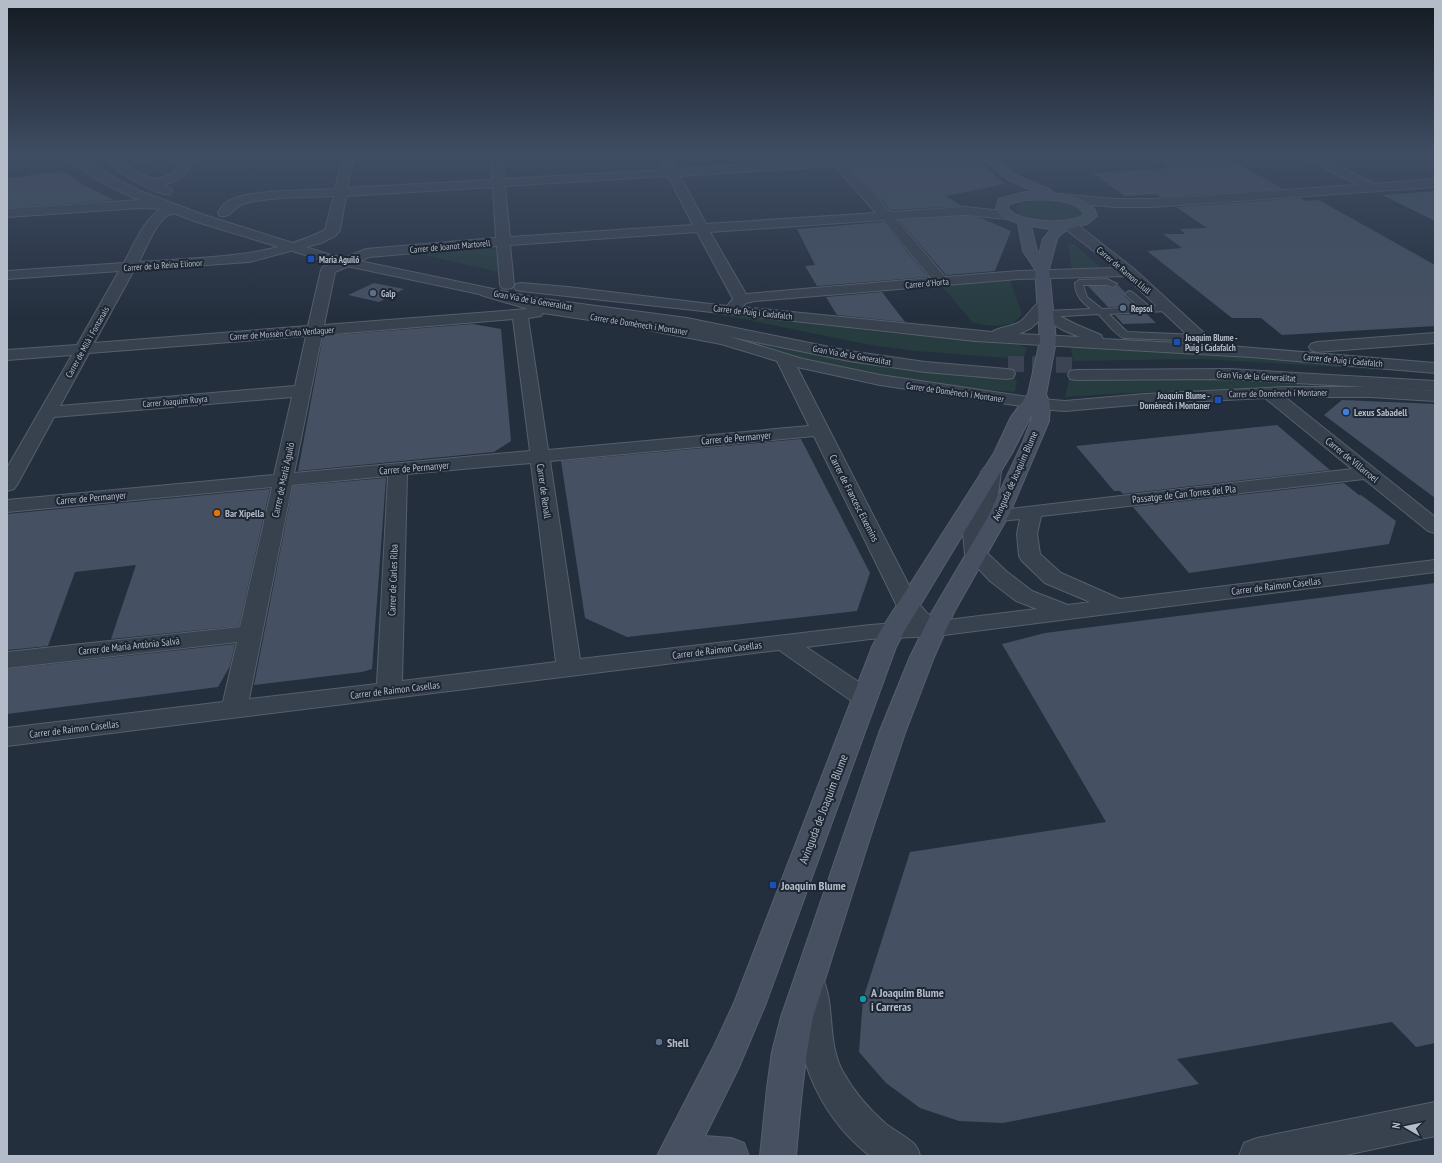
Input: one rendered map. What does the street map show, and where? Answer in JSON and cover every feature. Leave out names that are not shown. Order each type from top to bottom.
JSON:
[{"type":"main road","points":[[1002,209],[1008,215],[1024,222],[1042,225],[1067,225],[1083,221],[1091,216],[1091,213],[1088,209]]},
{"type":"main road","points":[[1024,222],[1030,251],[1042,272]]},
{"type":"main road","points":[[1042,272],[1050,239],[1056,231],[1067,225]]},
{"type":"main road","name":"Avinguda de Joaquim Blume","points":[[778,1156],[779,1135],[789,1052],[797,1017],[892,733],[922,657],[943,612],[998,515],[1019,473],[1040,421],[1036,400],[1048,341],[1042,272]]},
{"type":"main road","name":"Avinguda de Joaquim Blume","points":[[675,1156],[728,1056],[750,1003],[884,647],[991,472],[1020,417],[1036,400]]},
{"type":"main road","points":[[691,1156],[706,1153],[731,1156]]},
{"type":"street","points":[[7,213],[62,209]]},
{"type":"street","name":"Carrer de Milà i Fontanals","points":[[7,485],[159,215],[166,209]]},
{"type":"street","name":"Gran Via de la Generalitat","points":[[175,209],[288,247],[342,252]]},
{"type":"street","points":[[221,209],[218,211],[281,230]]},
{"type":"street","points":[[316,240],[333,230],[336,209]]},
{"type":"street","points":[[501,209],[504,241],[514,286]]},
{"type":"street","points":[[691,209],[702,229],[748,298],[731,310]]},
{"type":"street","points":[[880,209],[941,282]]},
{"type":"street","name":"Carrer de Joanot Martorell","points":[[342,252],[366,253],[504,241],[887,217],[972,209]]},
{"type":"street","points":[[1091,216],[1114,209]]},
{"type":"street","name":"Carrer de Joanot Martorell","points":[[965,211],[1008,215]]},
{"type":"street","name":"Carrer de Ramon Llull","points":[[1067,225],[1129,272],[1213,350]]},
{"type":"street","name":"Gran Via de la Generalitat","points":[[294,234],[316,240],[342,252],[486,292],[536,302],[687,323],[875,360],[938,369],[1007,369],[948,359],[887,352],[696,315],[514,286],[366,253]]},
{"type":"street","name":"Carrer de la Reina Elionor","points":[[7,275],[244,259],[316,240]]},
{"type":"street","name":"Carrer de Marià Aguiló","points":[[234,709],[328,270],[342,252]]},
{"type":"street","name":"Carrer d'Horta","points":[[748,298],[1042,272],[1129,272]]},
{"type":"street","name":"Carrer de Puig i Cadafalch","points":[[514,286],[986,336],[1048,341],[1251,352],[1435,368]]},
{"type":"street","name":"Carrer de Domènech i Montaner","points":[[486,292],[516,302],[557,311],[679,330],[724,340],[784,358],[880,380],[1036,400],[1065,406],[1152,398],[1269,393],[1370,392],[1435,396]]},
{"type":"street","name":"Carrer de Puig i Cadafalch","points":[[986,336],[1016,330],[1028,324],[1045,309],[1069,327],[1111,344]]},
{"type":"street","name":"Carrer de Mossèn Cinto Verdaguer","points":[[7,354],[557,311]]},
{"type":"street","name":"Carrer de Renall","points":[[520,314],[568,668]]},
{"type":"street","name":"Carrer de Puig i Cadafalch","points":[[1251,352],[1435,338]]},
{"type":"street","name":"Carrer de Francesc Eixemins","points":[[784,358],[908,606],[919,618],[936,629]]},
{"type":"street","name":"Gran Via de la Generalitat","points":[[1435,376],[1187,363],[1077,370],[1236,374],[1435,386]]},
{"type":"street","name":"Carrer Joaquim Ruyra","points":[[48,412],[302,391]]},
{"type":"street","name":"Carrer de Villarroel","points":[[1269,393],[1435,526]]},
{"type":"street","name":"Carrer de Permanyer","points":[[7,506],[820,430]]},
{"type":"street","name":"Carrer de Carles Riba","points":[[389,690],[398,470]]},
{"type":"street","name":"Avinguda de Joaquim Blume","points":[[976,554],[973,533],[979,514],[988,495],[991,472]]},
{"type":"street","name":"Passatge de Can Torres del Pla","points":[[998,515],[1369,473]]},
{"type":"street","points":[[1032,511],[1027,534],[1030,556],[1053,578],[1117,606]]},
{"type":"street","name":"Carrer de Raimon Casellas","points":[[976,554],[998,576],[1024,596],[1066,612]]},
{"type":"street","name":"Carrer de Raimon Casellas","points":[[7,737],[784,642],[893,630],[936,629],[1435,566]]},
{"type":"street","name":"Carrer de María Antònia Salvà","points":[[7,660],[251,633]]},
{"type":"street","points":[[784,642],[865,698]]},
{"type":"street","points":[[810,979],[818,1051],[839,1099],[866,1131],[902,1156]]},
{"type":"street","points":[[1257,1156],[1318,1151],[1435,1119]]},
{"type":"lane","points":[[1113,284],[1107,282],[1079,283],[1078,288],[1089,305],[1106,316],[1124,335],[1200,338]]},
{"type":"lane","points":[[1129,294],[1147,309]]},
{"type":"lane","points":[[1045,309],[1096,310],[1167,308]]},
{"type":"green space","points":[[1016,209],[1079,209],[1083,213],[1081,217],[1073,220],[1047,222],[1030,219],[1016,211]]},
{"type":"green space","points":[[1068,243],[1074,244],[1101,268],[1072,270]]},
{"type":"green space","points":[[490,248],[498,250],[499,272],[420,254]]},
{"type":"green space","points":[[1010,280],[1022,314],[1012,323],[1000,326],[973,323],[940,284]]},
{"type":"green space","points":[[666,306],[888,333],[1018,344],[1027,348],[1023,359],[916,351],[871,345],[733,317]]},
{"type":"green space","points":[[709,333],[722,333],[908,369],[1017,380],[1015,392],[881,377],[807,360]]},
{"type":"green space","points":[[1075,347],[1204,352],[1435,373],[1203,359],[1073,361],[1071,349]]},
{"type":"green space","points":[[1118,378],[1221,378],[1422,390],[1288,389],[1154,392],[1065,397],[1069,380]]},
{"type":"building","points":[[1179,209],[1336,209],[1435,265],[1435,326],[1282,335],[1261,318],[1232,318],[1147,251],[1182,248],[1163,234],[1185,234],[1180,229],[1207,228]]},
{"type":"building","points":[[1411,209],[1435,209],[1435,221]]},
{"type":"building","points":[[965,216],[981,218],[1011,231],[995,271],[946,275],[899,220]]},
{"type":"building","points":[[883,222],[928,277],[817,286],[805,266],[815,265],[797,229]]},
{"type":"building","points":[[374,283],[404,289],[379,302],[348,295]]},
{"type":"building","points":[[1118,285],[1125,292],[1124,295],[1135,306],[1108,307],[1088,286],[1106,286],[1113,288]]},
{"type":"building","points":[[882,292],[905,322],[837,315],[826,297]]},
{"type":"building","points":[[1147,314],[1156,323],[1123,324],[1115,315]]},
{"type":"building","points":[[473,324],[501,329],[511,441],[494,452],[298,471],[323,336]]},
{"type":"building","points":[[1342,400],[1435,404],[1435,498],[1324,415]]},
{"type":"building","points":[[1277,425],[1330,470],[1123,494],[1120,491],[1114,491],[1076,446]]},
{"type":"building","points":[[801,439],[870,573],[857,611],[627,637],[585,618],[561,461]]},
{"type":"building","points":[[386,478],[372,669],[362,672],[254,685],[293,486]]},
{"type":"building","points":[[1344,483],[1396,521],[1389,544],[1189,573],[1133,507]]},
{"type":"building","points":[[270,489],[239,626],[111,639],[136,565],[75,572],[48,646],[7,650],[7,514]]},
{"type":"building","points":[[1435,583],[1435,1043],[1416,1047],[1392,1022],[1177,1059],[1199,1084],[1003,1123],[959,1121],[920,1108],[886,1083],[859,1052],[863,999],[910,852],[1106,822],[1002,644],[1045,633]]},
{"type":"building","points":[[235,644],[230,666],[218,687],[7,714],[7,669]]},
{"type":"tunnel","points":[[1008,364],[1078,365]]},
{"type":"place","name":"Maria Aguiló","points":[[311,259]]},
{"type":"place","name":"Galp","points":[[373,293]]},
{"type":"place","name":"Repsol","points":[[1123,308]]},
{"type":"place","name":"Joaquim Blume - Puig i Cadafalch","points":[[1177,342]]},
{"type":"place","name":"Joaquim Blume - Domènech i Montaner","points":[[1218,400]]},
{"type":"place","name":"Lexus Sabadell","points":[[1346,412]]},
{"type":"place","name":"Bar Xipella","points":[[217,513]]},
{"type":"place","name":"Joaquim Blume","points":[[773,885]]},
{"type":"place","name":"A Joaquim Blume i Carreras","points":[[863,999]]},
{"type":"place","name":"Shell","points":[[659,1042]]}]
